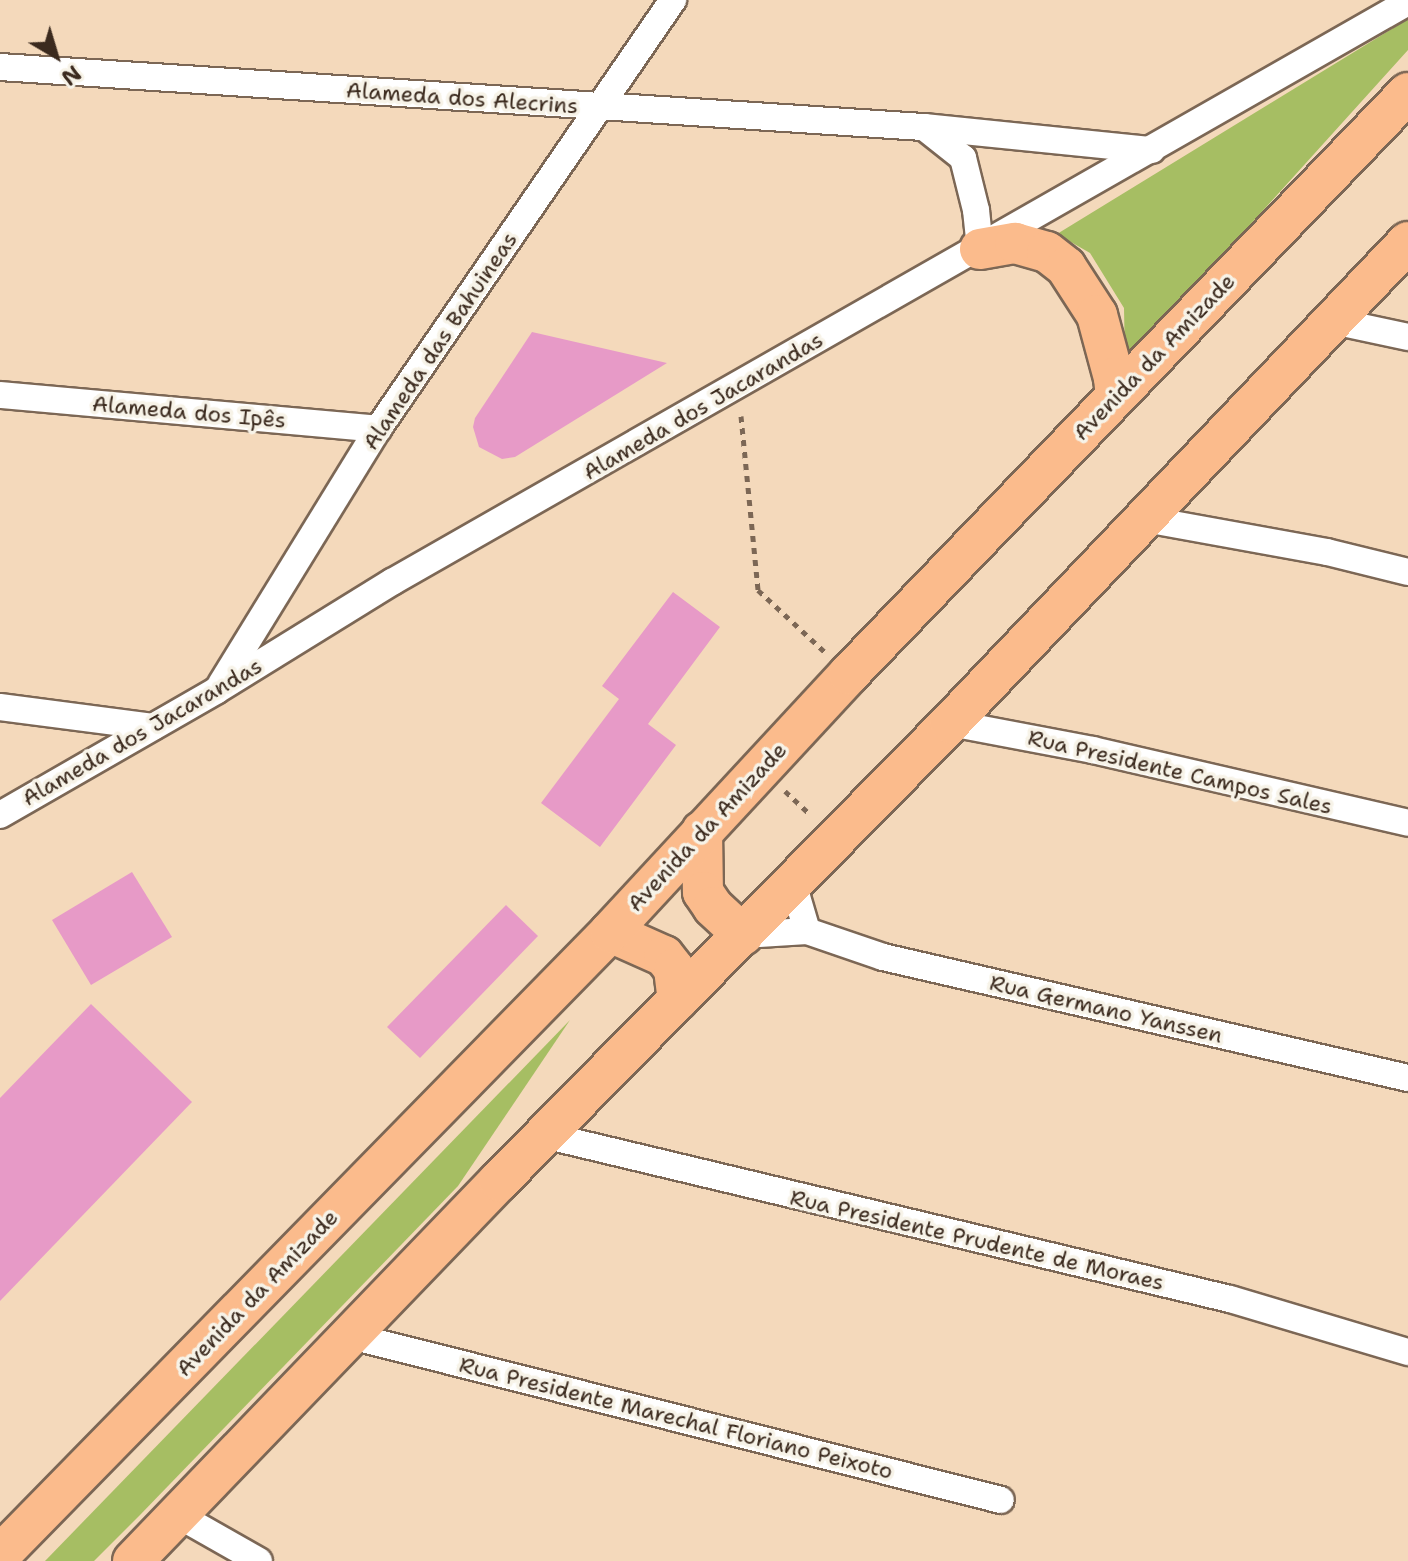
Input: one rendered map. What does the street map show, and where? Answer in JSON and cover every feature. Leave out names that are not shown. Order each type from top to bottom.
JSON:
[{"type":"main road","name":"Avenida da Amizade","points":[[0,1555],[610,932],[849,674],[1408,93]]},
{"type":"main road","points":[[133,1561],[544,1135],[950,723],[1408,242]]},
{"type":"main road","points":[[980,249],[1015,243],[1047,252],[1066,267],[1097,315],[1116,396]]},
{"type":"main road","points":[[702,831],[703,892],[713,907],[743,935]]},
{"type":"main road","points":[[610,932],[664,956],[674,969],[678,1000]]},
{"type":"street","name":"Alameda das Bahuineas","points":[[217,690],[378,429],[673,0]]},
{"type":"street","name":"Alameda dos Jacarandas","points":[[0,815],[217,690],[392,582],[1408,2]]},
{"type":"street","name":"Alameda dos Alecrins","points":[[0,67],[924,127],[1152,150]]},
{"type":"street","points":[[924,127],[963,158],[976,210],[980,249]]},
{"type":"street","points":[[1333,321],[1408,337]]},
{"type":"street","name":"Alameda dos Ipês","points":[[0,395],[378,429]]},
{"type":"street","points":[[1145,519],[1327,552],[1408,572]]},
{"type":"street","points":[[0,707],[153,727]]},
{"type":"street","name":"Rua Presidente Campos Sales","points":[[950,723],[1093,750],[1408,823]]},
{"type":"street","points":[[793,883],[807,931]]},
{"type":"street","name":"Rua Germano Yanssen","points":[[743,935],[807,931],[883,957],[1408,1078]]},
{"type":"street","name":"Rua Presidente Prudente de Moraes","points":[[544,1135],[1230,1299],[1408,1352]]},
{"type":"street","name":"Rua Presidente Marechal Floriano Peixoto","points":[[351,1336],[1001,1500]]},
{"type":"street","points":[[178,1515],[260,1561]]},
{"type":"path","points":[[738,386],[758,590],[849,674]]},
{"type":"path","points":[[761,768],[836,840]]},
{"type":"green space","points":[[1408,19],[1408,50],[1125,363],[1124,308],[1090,253],[1057,234]]},
{"type":"green space","points":[[570,1020],[458,1186],[140,1515],[94,1561],[45,1561]]},
{"type":"building","points":[[532,332],[667,363],[515,457],[502,459],[479,447],[473,427],[475,418]]},
{"type":"building","points":[[673,592],[720,627],[648,724],[676,745],[600,847],[541,803],[619,699],[602,686]]},
{"type":"building","points":[[132,872],[172,937],[91,985],[52,920]]},
{"type":"building","points":[[506,905],[538,936],[420,1058],[387,1027]]},
{"type":"building","points":[[91,1004],[192,1102],[0,1301],[0,1098]]}]
